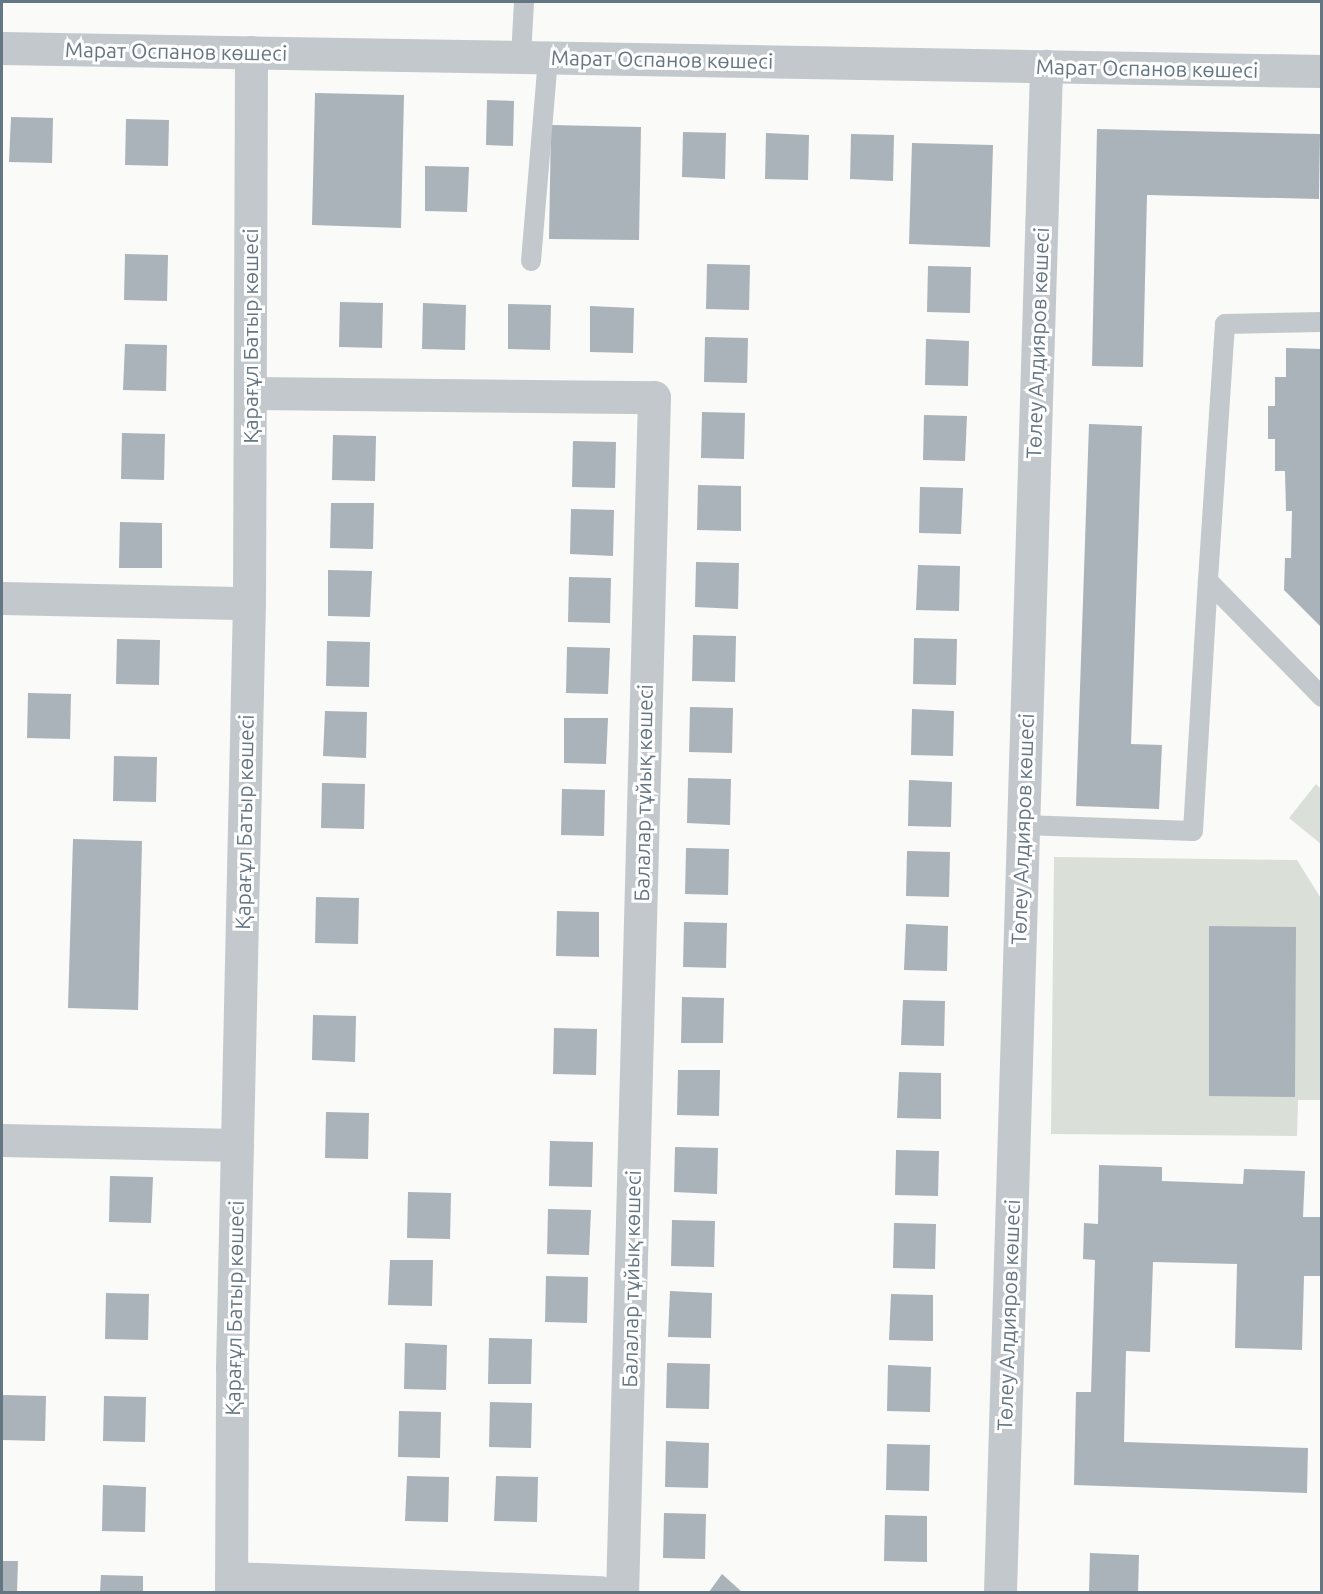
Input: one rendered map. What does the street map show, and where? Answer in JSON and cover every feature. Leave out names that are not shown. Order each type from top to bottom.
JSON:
[{"type":"street","name":"Марат Оспанов көшесі","points":[[2,48],[1322,71]]},
{"type":"street","name":"Қарағұл Батыр көшесі","points":[[231,1585],[237,1145],[249,603],[251,52]]},
{"type":"street","name":"Төлеу Алдияров көшесі","points":[[1000,1593],[1046,66]]},
{"type":"street","name":"Балалар тұйық көшесі","points":[[250,393],[654,397],[622,1593]]},
{"type":"street","points":[[2,598],[249,603]]},
{"type":"street","points":[[2,1140],[237,1145]]},
{"type":"street","points":[[231,1585],[601,1593]]},
{"type":"lane","points":[[524,2],[535,57],[531,261]]},
{"type":"lane","points":[[1023,825],[1193,831],[1225,324],[1322,322]]},
{"type":"lane","points":[[1208,581],[1322,697]]},
{"type":"shaded area","points":[[1316,784],[1321,789],[1321,844],[1289,818]]},
{"type":"shaded area","points":[[1054,857],[1297,860],[1322,900],[1321,1100],[1298,1100],[1297,1136],[1051,1134]]},
{"type":"building","points":[[315,93],[404,95],[401,228],[312,225]]},
{"type":"building","points":[[487,100],[514,101],[513,146],[486,145]]},
{"type":"building","points":[[11,117],[53,118],[52,163],[9,162]]},
{"type":"building","points":[[126,119],[169,120],[168,166],[125,165]]},
{"type":"building","points":[[551,125],[641,127],[639,240],[549,239]]},
{"type":"building","points":[[1097,129],[1320,134],[1319,199],[1147,195],[1143,367],[1092,366]]},
{"type":"building","points":[[683,132],[726,133],[725,179],[682,177]]},
{"type":"building","points":[[766,133],[809,135],[808,180],[765,179]]},
{"type":"building","points":[[851,134],[894,135],[893,181],[850,179]]},
{"type":"building","points":[[912,143],[993,145],[990,247],[909,244]]},
{"type":"building","points":[[425,166],[469,167],[467,212],[425,211]]},
{"type":"building","points":[[125,254],[168,255],[167,301],[124,300]]},
{"type":"building","points":[[707,264],[750,265],[749,310],[706,309]]},
{"type":"building","points":[[928,266],[971,267],[970,313],[927,312]]},
{"type":"building","points":[[340,302],[383,303],[382,348],[339,347]]},
{"type":"building","points":[[423,303],[466,305],[465,350],[422,349]]},
{"type":"building","points":[[508,304],[551,305],[550,350],[508,349]]},
{"type":"building","points":[[590,306],[634,308],[633,353],[590,352]]},
{"type":"building","points":[[705,337],[748,338],[747,383],[704,382]]},
{"type":"building","points":[[926,339],[969,341],[968,386],[925,385]]},
{"type":"building","points":[[125,344],[167,345],[166,391],[123,390]]},
{"type":"building","points":[[1286,348],[1322,349],[1322,628],[1284,590],[1285,558],[1291,558],[1292,511],[1286,511],[1285,471],[1275,471],[1275,439],[1268,439],[1268,406],[1275,406],[1275,377],[1286,377]]},
{"type":"building","points":[[702,412],[745,413],[744,459],[701,458]]},
{"type":"building","points":[[924,415],[967,416],[965,461],[923,460]]},
{"type":"building","points":[[1089,424],[1142,426],[1131,744],[1162,745],[1159,809],[1076,806]]},
{"type":"building","points":[[122,433],[165,434],[164,480],[121,479]]},
{"type":"building","points":[[333,435],[376,436],[375,481],[332,480]]},
{"type":"building","points":[[573,441],[616,442],[615,488],[572,487]]},
{"type":"building","points":[[698,485],[741,486],[741,531],[697,530]]},
{"type":"building","points":[[920,487],[963,488],[961,534],[919,533]]},
{"type":"building","points":[[331,503],[374,503],[373,549],[330,548]]},
{"type":"building","points":[[571,509],[614,510],[613,556],[570,554]]},
{"type":"building","points":[[120,522],[162,523],[162,568],[119,568]]},
{"type":"building","points":[[696,562],[739,563],[738,609],[695,607]]},
{"type":"building","points":[[918,565],[960,566],[959,611],[916,610]]},
{"type":"building","points":[[328,570],[372,571],[370,617],[328,616]]},
{"type":"building","points":[[569,577],[611,578],[610,623],[568,622]]},
{"type":"building","points":[[693,635],[736,636],[735,682],[692,681]]},
{"type":"building","points":[[914,638],[957,639],[956,685],[913,684]]},
{"type":"building","points":[[117,639],[160,640],[159,685],[116,684]]},
{"type":"building","points":[[327,641],[370,642],[369,687],[326,686]]},
{"type":"building","points":[[567,647],[610,648],[608,694],[566,693]]},
{"type":"building","points":[[28,693],[71,694],[70,739],[27,738]]},
{"type":"building","points":[[690,707],[733,708],[732,753],[689,752]]},
{"type":"building","points":[[912,709],[954,711],[953,756],[911,755]]},
{"type":"building","points":[[325,711],[367,712],[366,758],[323,756]]},
{"type":"building","points":[[564,718],[608,718],[606,764],[564,763]]},
{"type":"building","points":[[114,756],[157,757],[156,802],[113,801]]},
{"type":"building","points":[[688,778],[731,779],[730,825],[687,823]]},
{"type":"building","points":[[909,780],[952,782],[951,827],[908,826]]},
{"type":"building","points":[[322,783],[365,784],[364,829],[321,828]]},
{"type":"building","points":[[562,789],[605,790],[604,836],[561,835]]},
{"type":"building","points":[[73,839],[142,841],[138,1010],[68,1008]]},
{"type":"building","points":[[686,848],[729,849],[728,895],[685,894]]},
{"type":"building","points":[[907,851],[950,852],[949,897],[906,896]]},
{"type":"building","points":[[316,897],[359,898],[358,944],[315,943]]},
{"type":"building","points":[[557,911],[599,912],[599,957],[556,956]]},
{"type":"building","points":[[684,922],[727,923],[726,968],[683,967]]},
{"type":"building","points":[[906,924],[948,926],[947,971],[904,970]]},
{"type":"building","points":[[1209,926],[1296,927],[1295,1097],[1209,1096]]},
{"type":"building","points":[[682,997],[724,998],[723,1043],[681,1043]]},
{"type":"building","points":[[903,1000],[945,1001],[944,1046],[901,1045]]},
{"type":"building","points":[[313,1015],[356,1016],[355,1062],[312,1060]]},
{"type":"building","points":[[554,1028],[597,1029],[596,1075],[553,1074]]},
{"type":"building","points":[[678,1070],[720,1070],[719,1116],[677,1115]]},
{"type":"building","points":[[899,1072],[941,1073],[941,1119],[897,1118]]},
{"type":"building","points":[[326,1112],[369,1113],[368,1159],[325,1158]]},
{"type":"building","points":[[550,1141],[593,1142],[592,1187],[549,1186]]},
{"type":"building","points":[[675,1147],[718,1148],[717,1194],[674,1192]]},
{"type":"building","points":[[896,1150],[939,1151],[938,1196],[895,1195]]},
{"type":"building","points":[[1099,1165],[1162,1167],[1162,1181],[1243,1184],[1244,1169],[1305,1171],[1303,1217],[1322,1217],[1322,1259],[1321,1276],[1304,1276],[1302,1350],[1235,1348],[1237,1264],[1153,1262],[1150,1352],[1126,1351],[1124,1442],[1308,1448],[1307,1493],[1074,1485],[1076,1392],[1091,1392],[1095,1260],[1083,1259],[1084,1223],[1098,1224]]},
{"type":"building","points":[[110,1176],[153,1177],[151,1223],[109,1222]]},
{"type":"building","points":[[408,1192],[451,1193],[450,1239],[407,1238]]},
{"type":"building","points":[[548,1209],[591,1210],[589,1255],[547,1254]]},
{"type":"building","points":[[672,1220],[715,1221],[714,1267],[671,1266]]},
{"type":"building","points":[[894,1223],[936,1224],[935,1269],[893,1268]]},
{"type":"building","points":[[390,1260],[433,1260],[432,1306],[388,1305]]},
{"type":"building","points":[[546,1276],[588,1277],[587,1323],[545,1322]]},
{"type":"building","points":[[670,1291],[712,1293],[711,1338],[668,1337]]},
{"type":"building","points":[[106,1293],[149,1294],[148,1340],[105,1339]]},
{"type":"building","points":[[891,1294],[933,1295],[933,1341],[889,1340]]},
{"type":"building","points":[[489,1338],[532,1339],[531,1384],[488,1384]]},
{"type":"building","points":[[405,1343],[447,1345],[446,1390],[404,1389]]},
{"type":"building","points":[[667,1363],[710,1364],[709,1409],[666,1408]]},
{"type":"building","points":[[888,1365],[931,1367],[930,1412],[887,1411]]},
{"type":"building","points":[[3,1395],[46,1396],[45,1441],[2,1440]]},
{"type":"building","points":[[104,1396],[146,1397],[145,1442],[103,1441]]},
{"type":"building","points":[[490,1402],[532,1403],[531,1448],[489,1447]]},
{"type":"building","points":[[399,1411],[441,1412],[440,1458],[398,1457]]},
{"type":"building","points":[[666,1441],[709,1443],[708,1488],[665,1487]]},
{"type":"building","points":[[887,1444],[930,1445],[929,1491],[886,1490]]},
{"type":"building","points":[[407,1476],[449,1477],[448,1522],[405,1521]]},
{"type":"building","points":[[496,1476],[538,1477],[537,1522],[494,1521]]},
{"type":"building","points":[[103,1485],[146,1487],[145,1532],[102,1531]]},
{"type":"building","points":[[664,1513],[706,1514],[705,1559],[663,1558]]},
{"type":"building","points":[[885,1515],[927,1516],[927,1562],[884,1561]]},
{"type":"building","points":[[1090,1553],[1139,1555],[1138,1592],[1089,1592]]},
{"type":"building","points":[[2,1561],[18,1561],[17,1592],[2,1592]]},
{"type":"building","points":[[722,1574],[742,1592],[709,1592]]},
{"type":"building","points":[[101,1575],[143,1576],[143,1592],[100,1592]]}]
